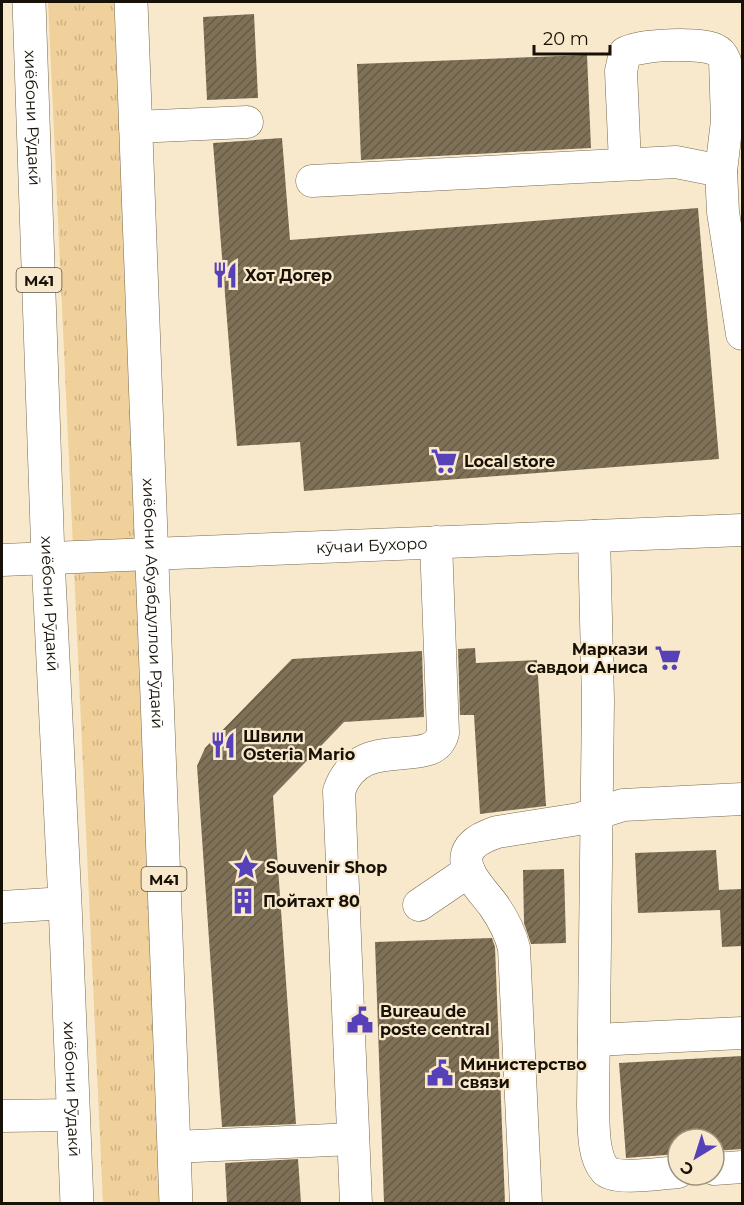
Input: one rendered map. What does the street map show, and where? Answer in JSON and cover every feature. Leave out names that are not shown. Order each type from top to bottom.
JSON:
[{"type":"highway","name":"хиёбони Рӯдакӣ","points":[[29,2],[48,558],[77,1203]]},
{"type":"highway","name":"хиёбони Абуабдуллои Рӯдакӣ","points":[[131,2],[176,1203]]},
{"type":"street","points":[[625,164],[621,71],[625,53],[638,48],[699,46],[716,49],[723,55],[725,61],[727,121],[721,171],[723,212],[742,334]]},
{"type":"street","points":[[135,128],[247,122]]},
{"type":"street","points":[[312,181],[675,162],[721,171]]},
{"type":"street","name":"кӯчаи Бухоро","points":[[2,560],[742,530]]},
{"type":"street","points":[[594,536],[597,651],[595,1129],[599,1159],[604,1169],[610,1174],[666,1173]]},
{"type":"street","points":[[356,1203],[339,791],[342,781],[349,772],[375,755],[427,751],[441,741],[436,542]]},
{"type":"street","points":[[526,1203],[514,948],[508,929],[501,917],[469,872],[469,850],[472,844],[485,836],[506,830],[564,822],[633,804],[742,800]]},
{"type":"street","points":[[419,905],[469,872]]},
{"type":"street","points":[[2,907],[65,903]]},
{"type":"street","points":[[594,1040],[742,1033]]},
{"type":"street","points":[[2,1116],[73,1115]]},
{"type":"street","points":[[174,1148],[353,1139]]},
{"type":"street","points":[[726,1168],[742,1167]]},
{"type":"green space","points":[[48,2],[114,2],[163,1203],[103,1203]]},
{"type":"building","points":[[254,14],[258,98],[207,100],[203,17]]},
{"type":"building","points":[[587,55],[591,148],[361,160],[357,64]]},
{"type":"building","points":[[282,138],[290,240],[698,208],[719,459],[304,491],[300,442],[237,446],[213,143]]},
{"type":"building","points":[[475,648],[476,663],[537,660],[546,806],[480,814],[474,715],[460,715],[458,649]]},
{"type":"building","name":"Пойтахт 80","points":[[422,651],[424,717],[344,722],[273,796],[296,1124],[222,1127],[197,766],[205,748],[292,659]]},
{"type":"building","points":[[716,850],[719,890],[742,889],[742,946],[722,947],[720,910],[638,913],[635,853]]},
{"type":"building","points":[[564,869],[566,943],[531,944],[524,923],[523,870]]},
{"type":"building","name":"Министерство связи","points":[[492,938],[495,947],[505,1203],[384,1203],[375,942]]},
{"type":"building","points":[[742,1056],[742,1149],[726,1150],[726,1127],[666,1127],[666,1155],[626,1158],[619,1063]]},
{"type":"building","points":[[298,1159],[301,1203],[227,1203],[225,1163]]},
{"type":"place","name":"Хот Догер","points":[[225,275]]},
{"type":"place","name":"Local store","points":[[444,461]]},
{"type":"place","name":"Маркази савдои Аниса","points":[[668,658]]},
{"type":"place","name":"Швили Osteria Mario","points":[[223,745]]},
{"type":"place","name":"Souvenir Shop","points":[[246,867]]},
{"type":"place","name":"Пойтахт 80","points":[[243,901]]},
{"type":"place","name":"Bureau de poste central","points":[[360,1020]]},
{"type":"place","name":"Министерство связи","points":[[440,1073]]}]
